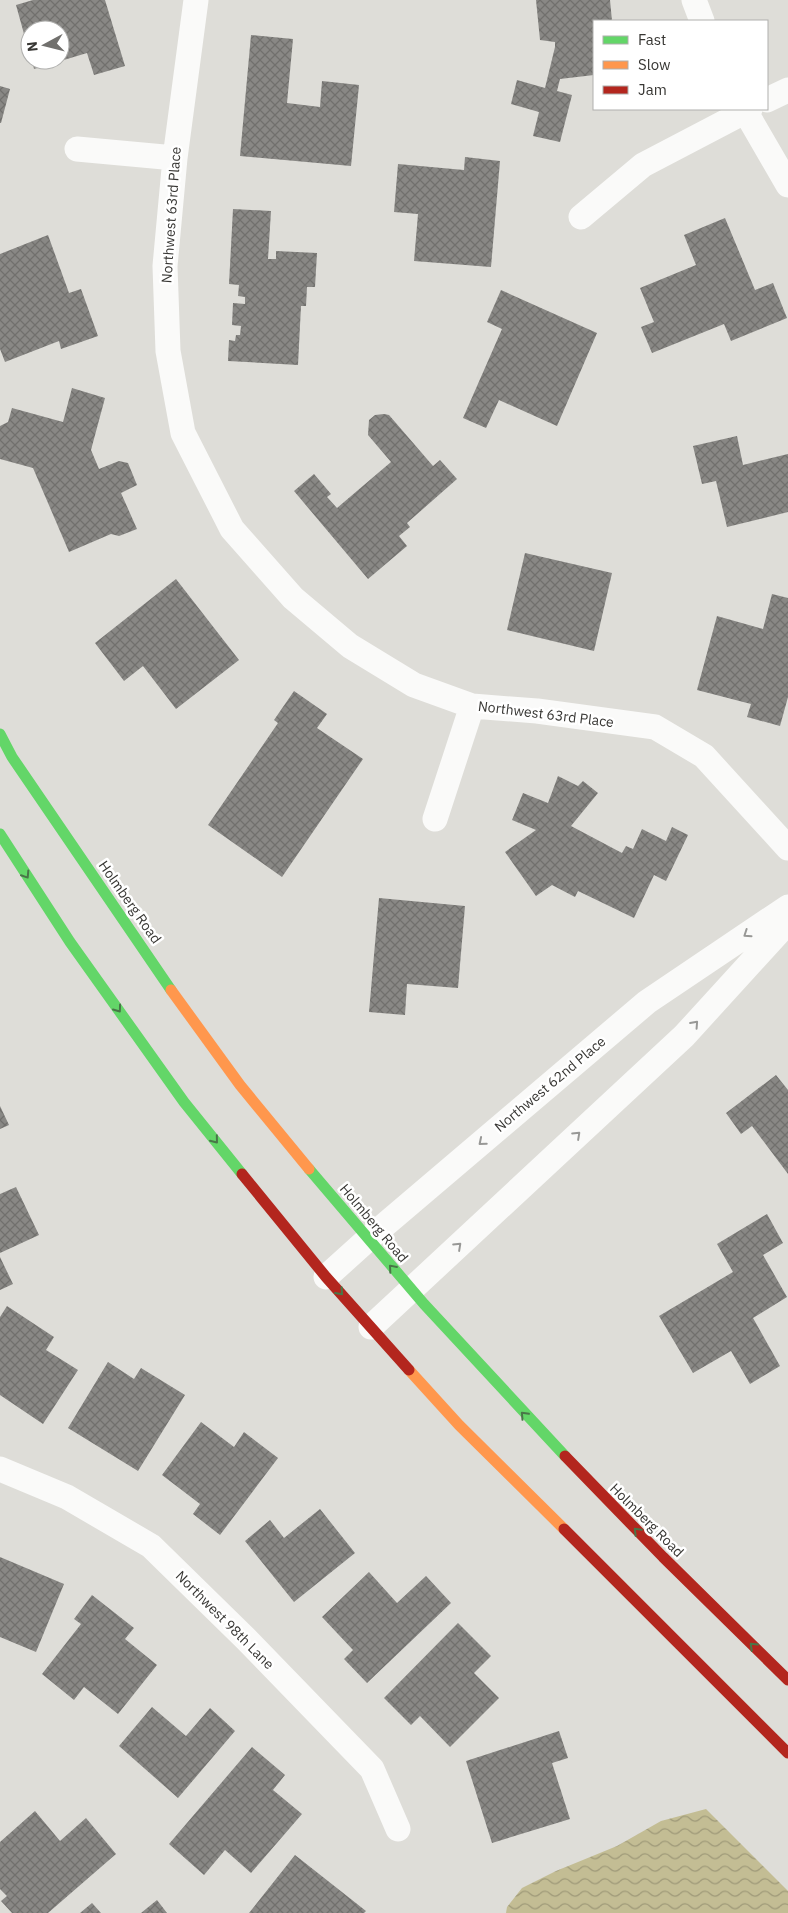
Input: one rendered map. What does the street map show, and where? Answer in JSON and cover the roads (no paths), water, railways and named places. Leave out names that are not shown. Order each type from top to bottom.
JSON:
[{"type":"street","name":"Northwest 63rd Place","points":[[196,0],[175,158],[165,266],[168,351],[183,433],[232,529],[293,598],[350,646],[414,685],[472,706],[537,711],[655,727],[704,756],[788,848]]},
{"type":"street","points":[[694,0],[702,20]]},
{"type":"street","points":[[768,100],[788,90]]},
{"type":"street","points":[[580,217],[643,165],[746,110],[788,185]]},
{"type":"street","points":[[77,150],[175,158]]},
{"type":"street","points":[[435,819],[472,706]]},
{"type":"street","name":"Holmberg Road","points":[[0,734],[12,757],[116,911],[231,1073],[367,1240],[410,1290],[585,1479],[788,1680]]},
{"type":"street","points":[[0,834],[70,942],[184,1102],[326,1277],[459,1425],[788,1752]]},
{"type":"street","name":"Northwest 62nd Place","points":[[326,1277],[647,1002],[788,908]]},
{"type":"street","points":[[371,1327],[684,1036],[788,922]]},
{"type":"street","name":"Northwest 98th Lane","points":[[0,1470],[67,1497],[152,1546],[246,1639],[372,1769],[398,1829]]},
{"type":"water","points":[[706,1809],[788,1891],[788,1913],[506,1913],[507,1907],[522,1888],[556,1871],[617,1846],[661,1821]]}]
